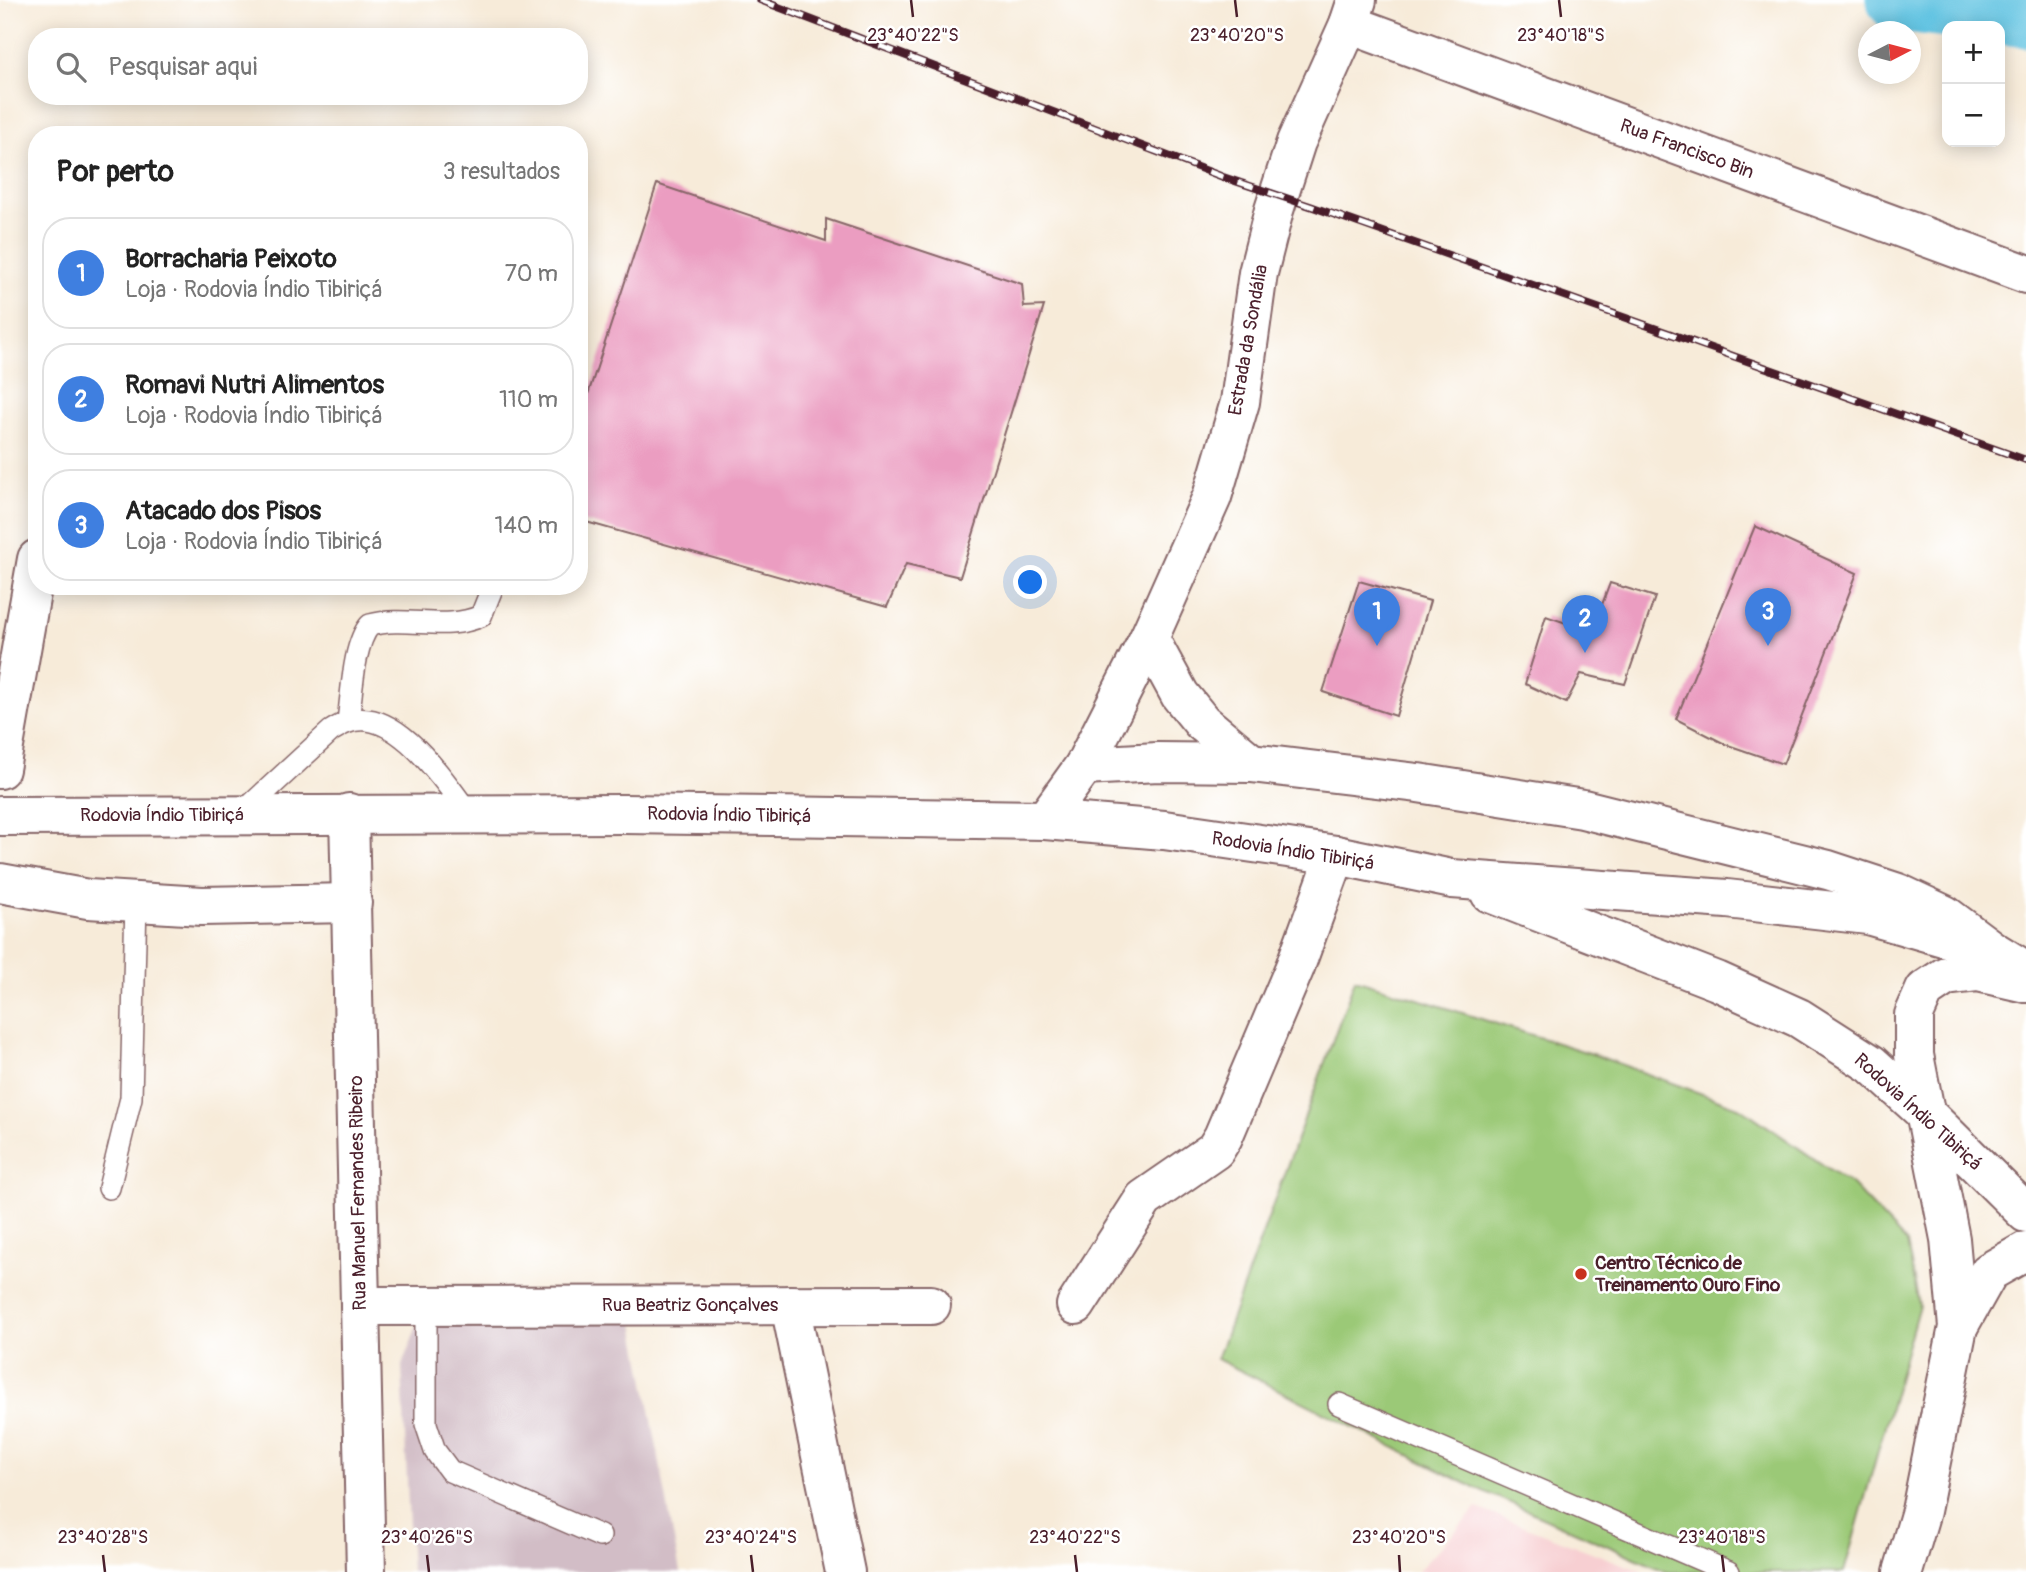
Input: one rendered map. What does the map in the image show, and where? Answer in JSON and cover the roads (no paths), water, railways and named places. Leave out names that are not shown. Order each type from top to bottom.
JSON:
[{"type":"main road","name":"Rua Francisco Bin","points":[[1353,12],[2026,274]]},
{"type":"main road","name":"Estrada da Sondália","points":[[1045,820],[1084,766],[1149,638],[1212,497],[1240,402],[1258,273],[1274,209],[1296,142],[1353,12]]},
{"type":"main road","points":[[0,769],[31,595]]},
{"type":"main road","points":[[1149,638],[1165,671],[1187,704],[1202,722],[1251,763]]},
{"type":"main road","name":"Rodovia Índio Tibiriçá","points":[[1084,766],[1158,762],[1251,763],[1418,783],[1583,809],[1828,870],[1898,893],[1945,915],[2010,961]]},
{"type":"main road","name":"Rua Manuel Fernandes Ribeiro","points":[[349,813],[366,1572]]},
{"type":"main road","name":"Rodovia Índio Tibiriçá","points":[[0,816],[665,814],[1045,820],[1164,830],[1336,855],[1452,879],[1791,905],[1868,915],[2010,961]]},
{"type":"main road","points":[[1076,1305],[1144,1199],[1215,1150],[1223,1137],[1295,967],[1336,855]]},
{"type":"main road","name":"Rodovia Índio Tibiriçá","points":[[1452,879],[1717,981],[1799,1017],[1871,1064],[1924,1112],[2026,1213]]},
{"type":"main road","points":[[0,883],[88,899],[202,906],[352,903]]},
{"type":"main road","points":[[1903,1572],[1921,1511],[1958,1327],[1950,1239],[1914,1055],[1914,1015],[1925,990],[1946,976],[1978,972],[2026,983]]},
{"type":"main road","points":[[1958,1327],[1989,1272],[2026,1251]]},
{"type":"main road","points":[[790,1304],[931,1305]]},
{"type":"main road","name":"Rua Beatriz Gonçalves","points":[[360,1306],[790,1304],[845,1572]]},
{"type":"lane","points":[[348,721],[359,652],[370,625],[380,622],[450,624],[468,621],[481,615],[490,595]]},
{"type":"lane","points":[[241,814],[310,749],[348,721],[368,721],[387,726],[409,741],[470,815]]},
{"type":"lane","points":[[109,1188],[131,1098],[136,902]]},
{"type":"lane","points":[[426,1306],[426,1424],[435,1451],[450,1471],[600,1536]]},
{"type":"lane","points":[[1339,1404],[1729,1572]]},
{"type":"waterway","points":[[1898,0],[2026,16]]},
{"type":"railway","points":[[760,0],[1223,177],[2026,460]]},
{"type":"place","name":"Borracharia Peixoto","points":[[1377,646]]},
{"type":"place","name":"Atacado dos Pisos","points":[[1768,646]]},
{"type":"place","name":"Romavi Nutri Alimentos","points":[[1585,653]]},
{"type":"place","name":"Centro Técnico de Treinamento Ouro Fino","points":[[1581,1274]]}]
